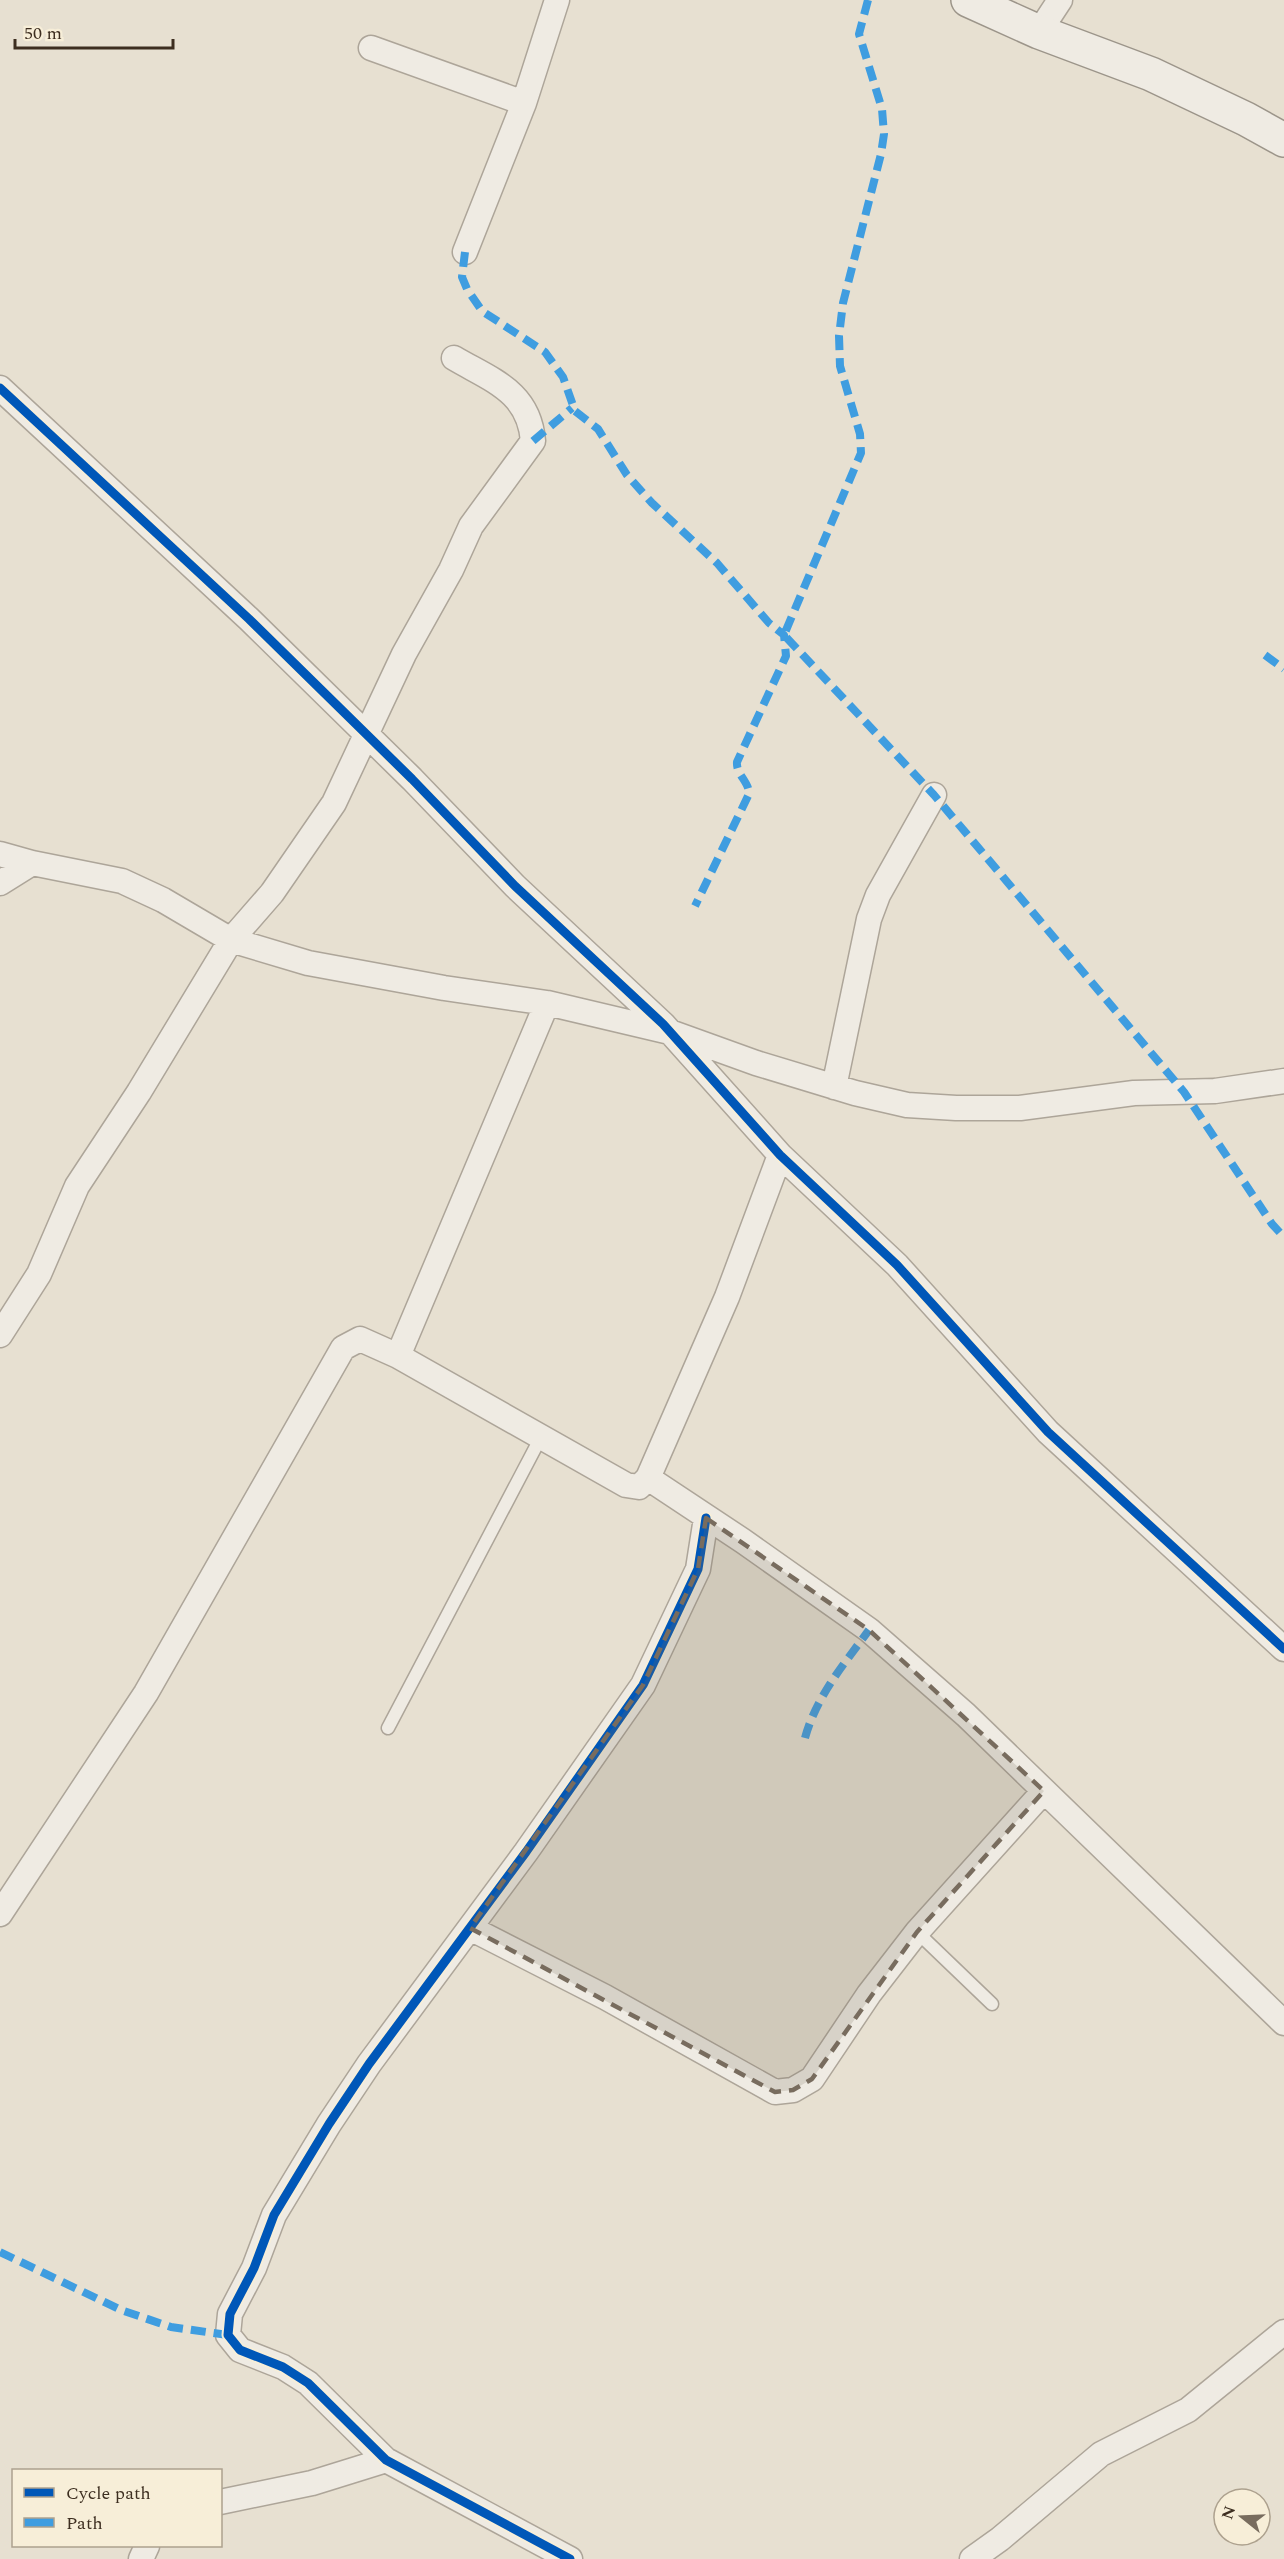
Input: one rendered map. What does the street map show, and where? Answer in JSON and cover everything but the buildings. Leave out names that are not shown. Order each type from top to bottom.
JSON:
[{"type":"street","points":[[465,252],[524,103],[557,0]]},
{"type":"street","points":[[968,0],[1039,32],[1151,74],[1246,119],[1284,140]]},
{"type":"street","points":[[1039,32],[1060,0]]},
{"type":"street","points":[[371,48],[524,103]]},
{"type":"street","points":[[0,1335],[39,1274],[77,1186],[139,1092],[231,940],[272,893],[320,825],[367,735],[404,654],[451,570],[471,526],[533,441],[527,411],[513,394],[454,358]]},
{"type":"street","points":[[0,388],[249,619],[515,886],[670,1032],[780,1155],[897,1265],[1048,1432],[1284,1650]]},
{"type":"street","points":[[834,1087],[868,919],[878,895],[934,795]]},
{"type":"street","points":[[0,854],[32,863],[122,881],[163,900],[231,940],[308,963],[344,971],[547,1003],[670,1032],[756,1063],[834,1087],[907,1105],[1020,1108],[1134,1093],[1215,1091],[1284,1081]]},
{"type":"street","points":[[0,883],[32,863]]},
{"type":"street","points":[[398,1356],[547,1003]]},
{"type":"street","points":[[0,1914],[146,1693],[343,1348],[360,1340],[398,1356],[626,1485],[639,1487],[648,1478],[727,1297],[780,1155]]},
{"type":"street","points":[[648,1478],[743,1541],[869,1630],[966,1716],[1284,2023]]},
{"type":"street","points":[[570,2559],[386,2460],[308,2383],[283,2367],[240,2350],[228,2335],[230,2314],[254,2268],[274,2215],[329,2124],[369,2064],[526,1852],[643,1685],[698,1569],[706,1518]]},
{"type":"street","points":[[470,1928],[605,1997],[775,2092],[793,2090],[812,2079],[869,1994],[917,1932],[1044,1791]]},
{"type":"street","points":[[972,2559],[1000,2539],[1101,2454],[1188,2410],[1284,2332]]},
{"type":"street","points":[[222,2502],[312,2483],[386,2460]]},
{"type":"lane","points":[[388,1728],[541,1437]]},
{"type":"lane","points":[[917,1932],[992,2004]]},
{"type":"highlighted area","points":[[706,1518],[869,1630],[1044,1791],[917,1932],[812,2079],[793,2090],[775,2092],[470,1928],[643,1685],[698,1569]]},
{"type":"marked path","points":[[868,0],[859,34],[882,109],[884,134],[843,303],[839,336],[840,366],[860,434],[861,453],[784,635],[934,795],[1184,1092],[1272,1224],[1284,1237]]},
{"type":"marked path","points":[[465,252],[462,277],[482,311],[545,352],[563,377],[575,411],[598,429],[627,475],[652,503],[717,563],[769,623],[784,635],[786,656],[737,762],[738,771],[747,785],[749,794],[695,906]]},
{"type":"marked path","points":[[533,441],[572,408]]},
{"type":"marked path","points":[[1265,655],[1284,669]]},
{"type":"marked path","points":[[805,1738],[823,1695],[869,1630]]},
{"type":"marked path","points":[[0,2252],[121,2310],[171,2327],[228,2335]]},
{"type":"cycle path","points":[[0,388],[249,619],[412,779],[515,886],[663,1024],[780,1155],[897,1265],[1048,1432],[1284,1649]]},
{"type":"cycle path","points":[[570,2559],[386,2460],[308,2383],[283,2367],[240,2350],[228,2335],[230,2314],[254,2268],[274,2215],[329,2124],[369,2064],[526,1852],[643,1685],[698,1569],[706,1518]]}]
